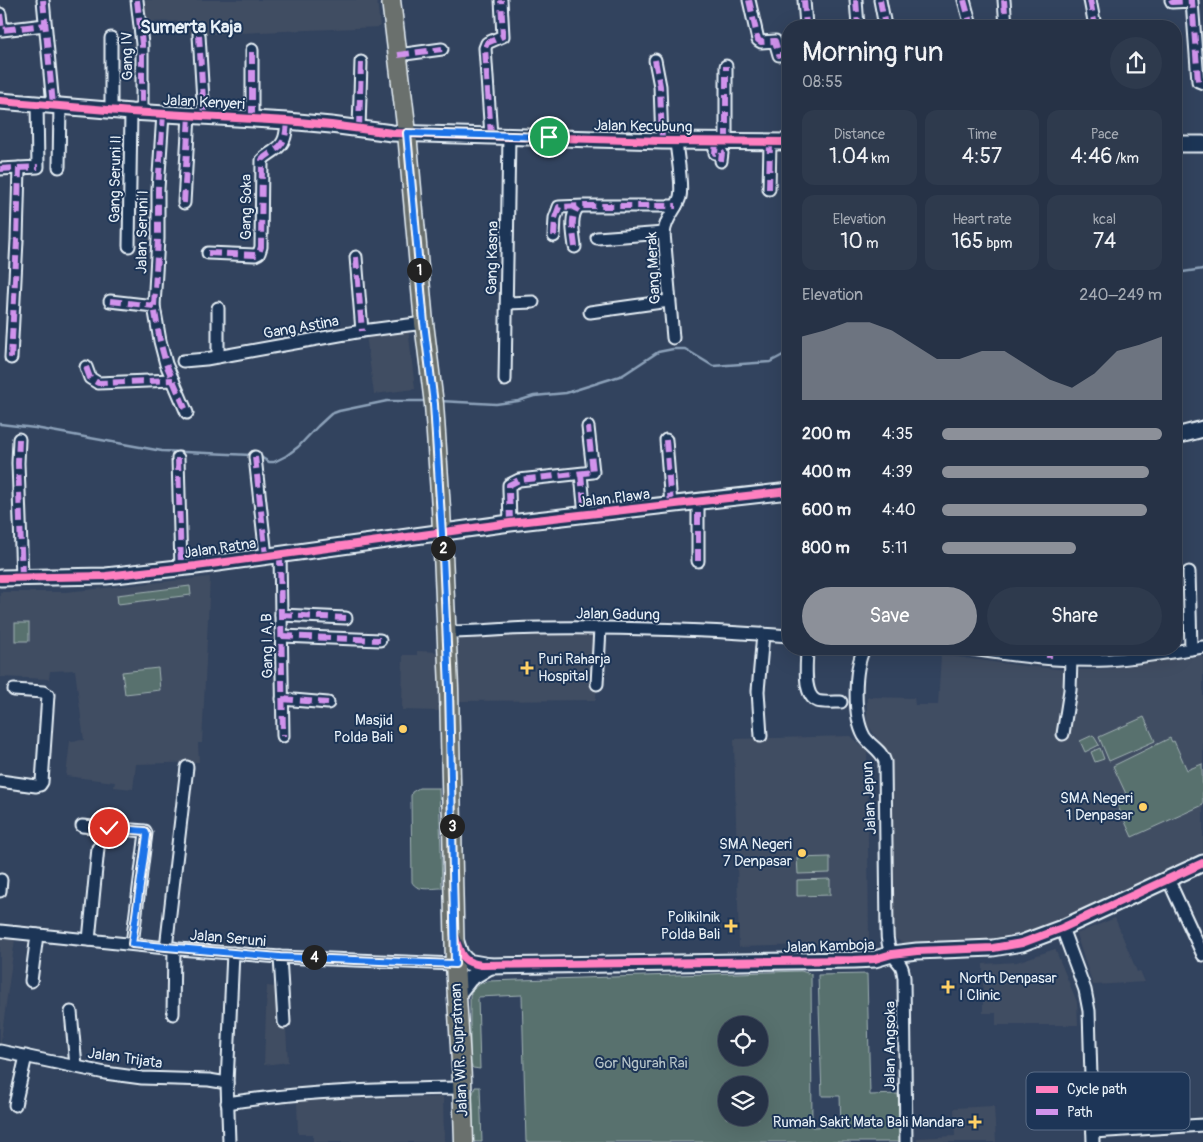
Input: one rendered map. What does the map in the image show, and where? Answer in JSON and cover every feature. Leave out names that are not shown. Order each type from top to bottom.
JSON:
[{"type":"main road","name":"Jalan WR. Supratman","points":[[391,0],[407,133],[424,323],[433,396],[442,534],[449,688],[456,996],[464,1142]]},
{"type":"street","points":[[43,0],[59,123],[59,167]]},
{"type":"street","name":"Gang IV","points":[[137,0],[142,44],[137,112]]},
{"type":"street","points":[[491,136],[484,48],[487,43],[503,36],[501,0]]},
{"type":"street","points":[[749,0],[758,40],[761,42],[775,41],[778,54],[782,54]]},
{"type":"street","points":[[804,0],[806,20]]},
{"type":"street","points":[[856,0],[858,20]]},
{"type":"street","points":[[880,0],[884,20]]},
{"type":"street","points":[[964,0],[969,20]]},
{"type":"street","points":[[1004,0],[1006,20]]},
{"type":"street","points":[[1090,0],[1094,20]]},
{"type":"street","points":[[1171,0],[1172,2],[1192,1],[1198,82],[1203,83]]},
{"type":"street","points":[[0,14],[2,30],[45,25]]},
{"type":"street","points":[[199,35],[204,116]]},
{"type":"street","points":[[111,38],[111,110]]},
{"type":"street","points":[[398,55],[442,49]]},
{"type":"street","points":[[252,50],[252,118]]},
{"type":"street","name":"Gang Merak","points":[[655,60],[680,191],[680,196],[666,223],[664,233],[672,338]]},
{"type":"street","points":[[359,129],[361,62]]},
{"type":"street","points":[[722,161],[722,153],[715,153],[721,142],[726,66]]},
{"type":"street","name":"Jalan Kenyeri","points":[[0,101],[163,114],[252,118],[392,134],[407,133]]},
{"type":"street","points":[[0,169],[38,167],[37,103]]},
{"type":"street","name":"Gang Seruni II","points":[[129,246],[137,112]]},
{"type":"street","name":"Jalan Seruni I","points":[[163,114],[154,306],[160,341],[173,380],[187,413]]},
{"type":"street","points":[[184,203],[189,115]]},
{"type":"street","name":"Gang Soka","points":[[208,253],[255,255],[259,253],[261,247],[262,160],[284,141],[287,121]]},
{"type":"street","name":"Jalan Kecubung","points":[[407,133],[669,141],[782,142]]},
{"type":"street","name":"Gang Kasna","points":[[505,380],[509,136]]},
{"type":"street","points":[[769,189],[770,142]]},
{"type":"street","points":[[1182,144],[1203,144]]},
{"type":"street","points":[[11,358],[19,168]]},
{"type":"street","points":[[554,236],[555,218],[559,208],[578,208],[584,206],[676,206]]},
{"type":"street","points":[[575,247],[573,219],[574,213],[578,208]]},
{"type":"street","points":[[597,238],[664,233]]},
{"type":"street","points":[[356,257],[362,331]]},
{"type":"street","points":[[110,301],[154,306]]},
{"type":"street","points":[[590,312],[669,301]]},
{"type":"street","points":[[506,303],[533,302]]},
{"type":"street","points":[[218,308],[218,356]]},
{"type":"street","name":"Gang Astina","points":[[183,361],[362,331],[424,323]]},
{"type":"street","points":[[86,367],[90,378],[98,383],[173,380]]},
{"type":"street","points":[[510,523],[509,485],[512,482],[593,472],[588,427]]},
{"type":"street","points":[[1182,434],[1203,428]]},
{"type":"street","points":[[19,439],[22,577]]},
{"type":"street","points":[[666,440],[671,505]]},
{"type":"street","name":"Gang I A,B","points":[[255,457],[282,615],[282,736]]},
{"type":"street","points":[[178,458],[181,568]]},
{"type":"street","points":[[581,474],[585,515]]},
{"type":"street","name":"Jalan Plawa","points":[[442,534],[510,523],[782,492]]},
{"type":"street","points":[[698,501],[698,561]]},
{"type":"street","name":"Jalan Ratna","points":[[0,578],[104,576],[181,568],[442,534]]},
{"type":"street","points":[[1189,572],[1191,649]]},
{"type":"street","points":[[282,615],[346,618]]},
{"type":"street","name":"Jalan Gadung","points":[[446,632],[539,628],[600,628],[704,630],[782,635]]},
{"type":"street","points":[[597,684],[600,628]]},
{"type":"street","points":[[761,736],[758,691],[763,634]]},
{"type":"street","points":[[282,636],[380,640]]},
{"type":"street","points":[[1182,650],[1203,647]]},
{"type":"street","points":[[807,655],[806,688],[810,695],[818,702],[841,702]]},
{"type":"street","name":"Jalan Jepun","points":[[862,655],[858,680],[858,716],[864,735],[882,753],[885,762],[887,931],[892,954]]},
{"type":"street","points":[[1056,655],[1071,659],[1109,660],[1142,655]]},
{"type":"street","points":[[1062,734],[1070,690],[1071,659]]},
{"type":"street","points":[[0,782],[36,786],[42,782],[48,695],[43,692],[14,690]]},
{"type":"street","points":[[282,698],[328,703]]},
{"type":"street","points":[[173,1014],[170,948],[187,767]]},
{"type":"street","points":[[82,826],[145,831],[146,833],[132,944]]},
{"type":"street","points":[[89,940],[98,848]]},
{"type":"street","name":"Jalan Kamboja","points":[[455,938],[460,954],[464,959],[474,964],[490,966],[854,960],[875,959],[892,954],[917,951],[998,947],[1022,943],[1062,928],[1203,862]]},
{"type":"street","points":[[1168,879],[1203,955]]},
{"type":"street","points":[[1062,928],[1085,990],[1089,1012],[1091,1072]]},
{"type":"street","name":"Jalan Seruni","points":[[0,931],[280,957],[455,964]]},
{"type":"street","points":[[31,981],[37,935]]},
{"type":"street","points":[[230,1142],[227,1083],[233,953]]},
{"type":"street","name":"Jalan Angsoka","points":[[892,954],[902,965],[904,978],[906,1142]]},
{"type":"street","points":[[280,957],[284,1022]]},
{"type":"street","points":[[456,996],[470,978],[490,966]]},
{"type":"street","points":[[70,1012],[76,1066]]},
{"type":"street","name":"Jalan Trijata","points":[[0,1051],[105,1073],[142,1078],[209,1080],[227,1083]]},
{"type":"street","points":[[15,1104],[26,1056]]},
{"type":"street","points":[[227,1104],[282,1096],[370,1089],[462,1088]]},
{"type":"street","points":[[1190,1126],[1203,1125]]},
{"type":"street","points":[[1093,1137],[1157,1130]]},
{"type":"shaded area","points":[[136,0],[377,0],[380,27],[190,35],[189,21],[140,22]]},
{"type":"shaded area","points":[[408,328],[415,389],[374,394],[366,335]]},
{"type":"shaded area","points":[[210,577],[202,743],[198,743],[199,762],[136,764],[133,789],[114,787],[115,782],[66,776],[70,741],[84,740],[75,670],[50,671],[49,679],[0,677],[0,592],[66,592]]},
{"type":"shaded area","name":"Puri Raharja Hospital","points":[[598,633],[596,700],[457,701],[457,635]]},
{"type":"shaded area","points":[[417,651],[440,652],[441,711],[402,710],[403,655],[417,655]]},
{"type":"shaded area","points":[[941,655],[1024,666],[1069,670],[1102,670],[1203,655],[1203,852],[1046,926],[995,941],[903,943],[896,939],[891,930],[888,761],[883,747],[867,724],[867,697],[914,698],[915,705],[938,705]]},
{"type":"shaded area","name":"SMA Negeri 7 Denpasar","points":[[851,736],[867,749],[869,943],[739,947],[734,739]]},
{"type":"shaded area","points":[[1115,918],[1137,972],[1140,971],[1145,982],[1093,985],[1076,934]]},
{"type":"shaded area","points":[[0,937],[15,939],[0,1047]]},
{"type":"shaded area","points":[[1055,949],[1077,1002],[1078,1025],[996,1025],[996,1013],[983,1013],[983,964],[1017,962]]},
{"type":"shaded area","points":[[282,965],[288,1062],[264,1065],[267,986],[276,987]]},
{"type":"shaded area","points":[[443,1097],[444,1142],[313,1142],[313,1134],[298,1134],[297,1100]]},
{"type":"shaded area","name":"Rumah Sakit Mata Bali Mandara","points":[[994,1106],[996,1142],[917,1142],[917,1138],[955,1136],[954,1108]]},
{"type":"green space","points":[[190,586],[191,595],[118,604],[117,595]]},
{"type":"green space","points":[[15,623],[29,623],[29,641],[15,641]]},
{"type":"green space","points":[[158,668],[160,690],[125,694],[122,672]]},
{"type":"green space","points":[[1144,717],[1155,741],[1109,761],[1099,737]]},
{"type":"green space","points":[[1093,735],[1099,745],[1085,752],[1080,741]]},
{"type":"green space","points":[[1170,738],[1172,742],[1174,741],[1187,770],[1202,764],[1203,805],[1132,837],[1115,800],[1126,794],[1113,766]]},
{"type":"green space","points":[[1100,748],[1104,759],[1095,762],[1091,752]]},
{"type":"green space","points":[[419,788],[439,788],[442,888],[421,888],[412,882],[411,796],[412,792]]},
{"type":"green space","points":[[830,857],[830,873],[798,874],[797,858]]},
{"type":"green space","points":[[830,879],[830,895],[797,896],[797,880]]},
{"type":"green space","name":"Gor Ngurah Rai","points":[[801,971],[811,974],[812,1127],[841,1126],[840,1096],[822,1096],[818,975],[867,974],[870,1095],[898,1094],[901,1106],[902,1142],[526,1142],[522,995],[478,997],[480,1069],[473,1068],[470,1064],[470,996],[473,990],[488,981]]},
{"type":"green space","points":[[475,1087],[480,1087],[482,1142],[473,1142],[471,1100]]},
{"type":"waterway","points":[[1182,272],[1203,269]]},
{"type":"waterway","points":[[440,401],[496,404],[518,401],[534,396],[566,393],[623,375],[658,352],[673,349],[685,349],[713,366],[770,362],[782,356]]},
{"type":"waterway","points":[[259,456],[269,462],[274,462],[286,456],[298,447],[331,414],[339,411],[387,401],[427,401]]},
{"type":"waterway","points":[[0,424],[35,428],[162,451],[251,455]]},
{"type":"marked path","points":[[43,0],[53,105]]},
{"type":"marked path","points":[[137,0],[142,44],[142,112]]},
{"type":"marked path","points":[[491,136],[485,48],[487,43],[503,36],[501,0]]},
{"type":"marked path","points":[[749,0],[758,40],[761,42],[775,41],[779,55],[782,55]]},
{"type":"marked path","points":[[804,0],[806,20]]},
{"type":"marked path","points":[[856,0],[858,20]]},
{"type":"marked path","points":[[880,0],[884,20]]},
{"type":"marked path","points":[[964,0],[969,20]]},
{"type":"marked path","points":[[1004,0],[1006,20]]},
{"type":"marked path","points":[[1090,0],[1094,20]]},
{"type":"marked path","points":[[1171,0],[1172,2],[1192,1],[1198,81],[1203,83]]},
{"type":"marked path","points":[[0,14],[2,30],[45,25]]},
{"type":"marked path","points":[[199,35],[204,116]]},
{"type":"marked path","points":[[398,55],[442,49]]},
{"type":"marked path","points":[[252,50],[252,118]]},
{"type":"marked path","points":[[655,60],[660,86],[662,141]]},
{"type":"marked path","points":[[359,129],[361,62]]},
{"type":"marked path","points":[[726,66],[726,142]]},
{"type":"marked path","points":[[163,114],[154,306],[166,364],[187,413]]},
{"type":"marked path","points":[[184,203],[189,115]]},
{"type":"marked path","points":[[208,253],[255,255],[259,253],[261,247],[262,160],[281,144],[285,137],[287,121]]},
{"type":"marked path","points":[[716,142],[715,153],[722,153],[721,161]]},
{"type":"marked path","points":[[769,189],[770,143]]},
{"type":"marked path","points":[[0,169],[38,167]]},
{"type":"marked path","points":[[11,358],[19,168]]},
{"type":"marked path","points":[[554,236],[555,218],[559,207],[676,206]]},
{"type":"marked path","points":[[575,247],[573,221],[578,207]]},
{"type":"marked path","points":[[356,257],[362,331]]},
{"type":"marked path","points":[[110,301],[154,306]]},
{"type":"marked path","points":[[86,367],[90,378],[98,383],[173,380]]},
{"type":"marked path","points":[[510,523],[509,485],[519,480],[593,472],[588,427]]},
{"type":"marked path","points":[[19,439],[18,463],[22,577]]},
{"type":"marked path","points":[[666,440],[671,505]]},
{"type":"marked path","points":[[255,457],[266,556]]},
{"type":"marked path","points":[[178,458],[181,568]]},
{"type":"marked path","points":[[581,474],[585,515]]},
{"type":"marked path","points":[[698,501],[698,561]]},
{"type":"marked path","points":[[280,554],[283,736]]},
{"type":"marked path","points":[[281,615],[346,618]]},
{"type":"marked path","points":[[282,636],[380,640]]},
{"type":"marked path","points":[[282,699],[328,703]]},
{"type":"cycle path","points":[[0,101],[131,112],[287,121],[392,133],[662,141],[782,142]]},
{"type":"cycle path","points":[[0,578],[106,576],[196,566],[510,523],[782,492]]},
{"type":"cycle path","points":[[455,938],[463,957],[469,962],[481,965],[854,960],[875,959],[892,954],[917,951],[993,948],[1022,943],[1062,928],[1203,863]]},
{"type":"place","name":"Puri Raharja Hospital","points":[[527,668]]},
{"type":"place","name":"Masjid Polda Bali","points":[[403,729]]},
{"type":"place","name":"SMA Negeri 1 Denpasar","points":[[1143,807]]},
{"type":"place","name":"SMA Negeri 7 Denpasar","points":[[802,853]]},
{"type":"place","name":"Polikilnik Polda Bali","points":[[731,926]]},
{"type":"place","name":"North Denpasar I Clinic","points":[[948,987]]},
{"type":"place","name":"Rumah Sakit Mata Bali Mandara","points":[[975,1122]]},
{"type":"district","name":"Sumerta Kaja","points":[[191,27]]},
{"type":"route","points":[[109,828],[145,831],[147,835],[132,944],[280,957],[455,964],[449,688],[442,534],[434,404],[427,355],[407,133],[549,137]]}]
